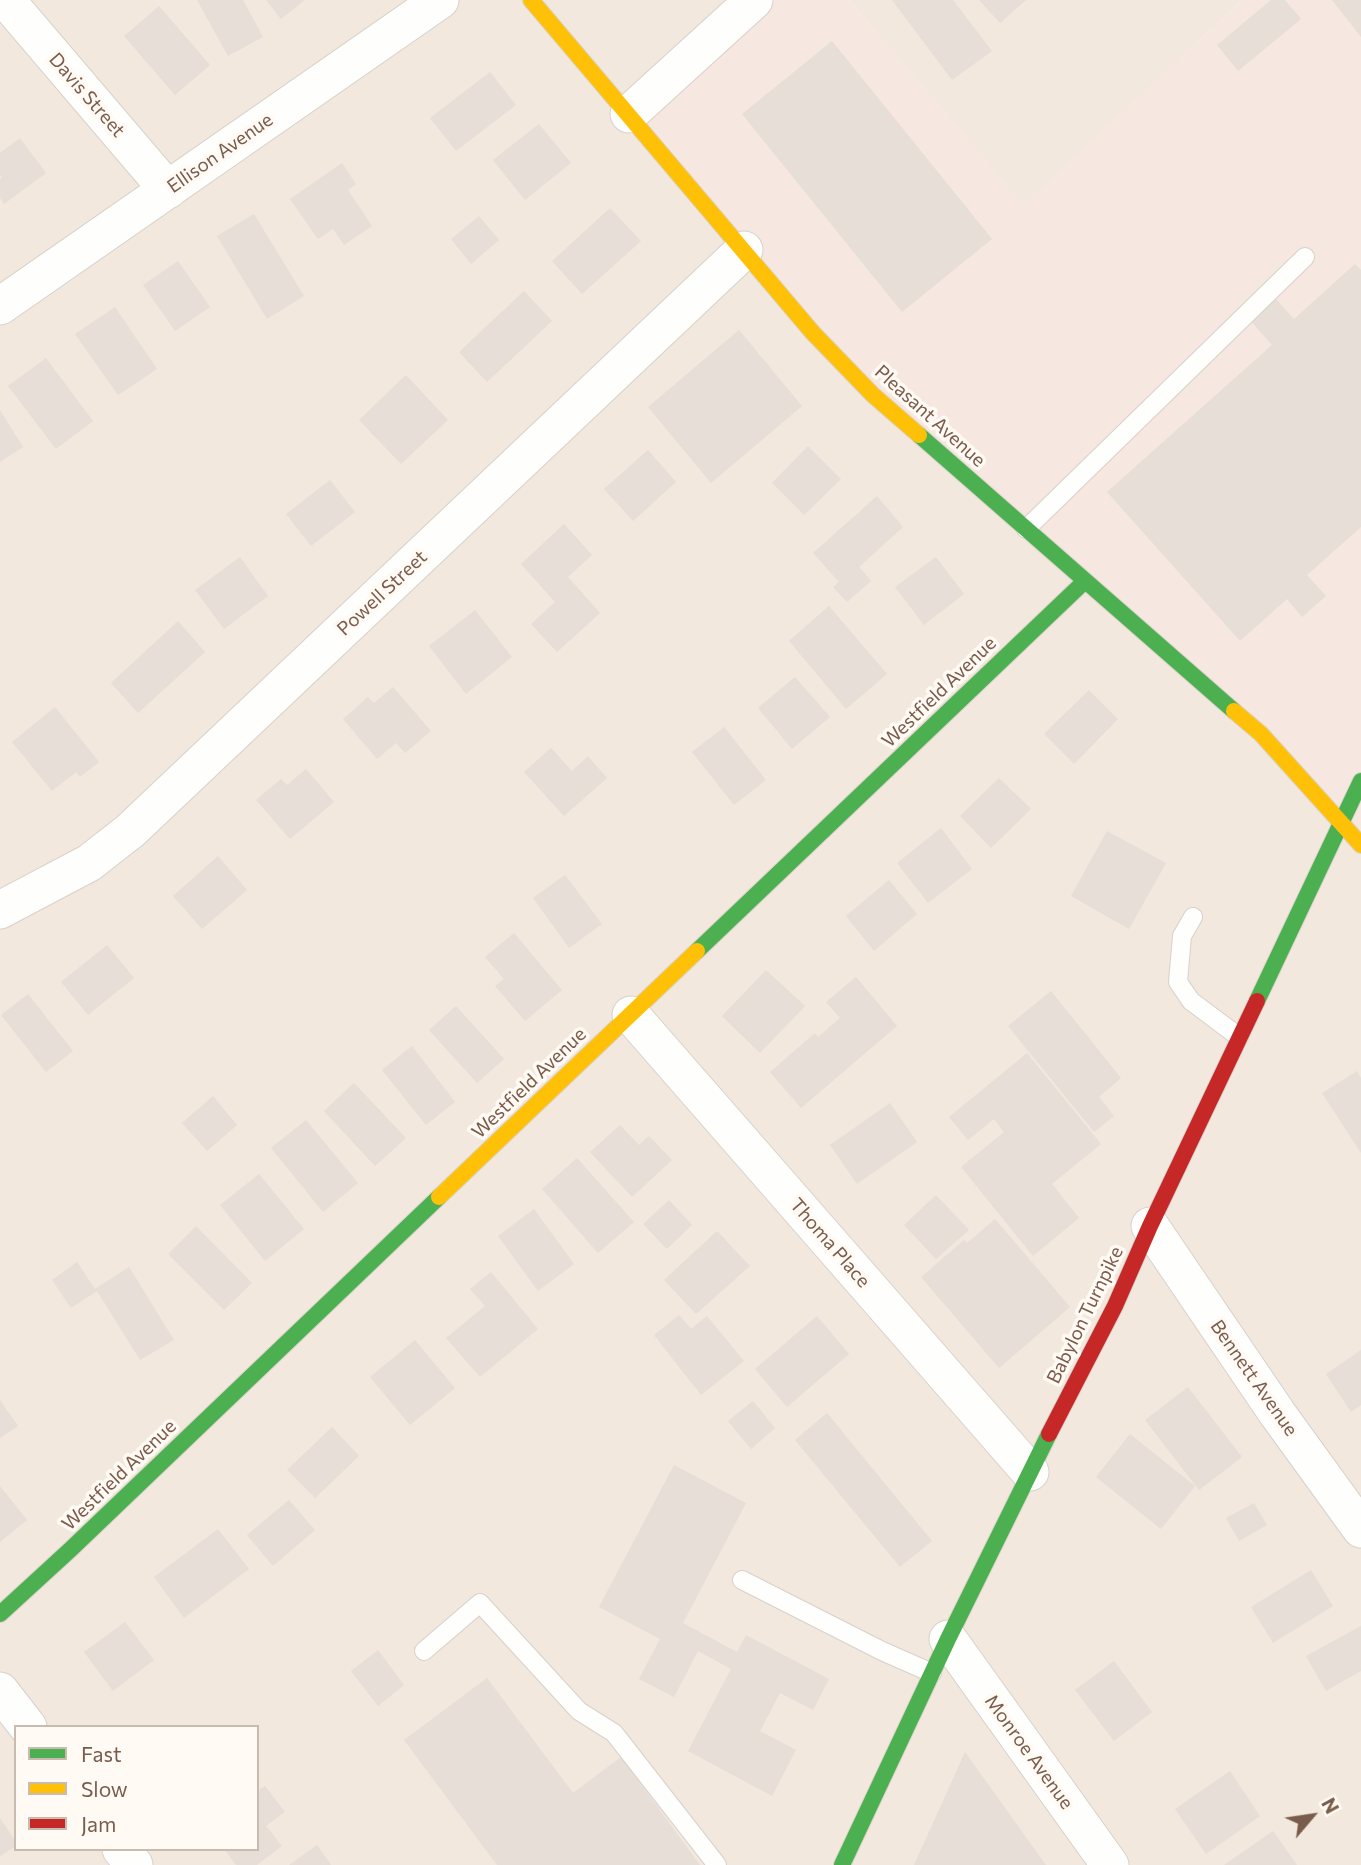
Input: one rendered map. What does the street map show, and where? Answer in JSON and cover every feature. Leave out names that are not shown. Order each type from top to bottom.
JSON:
[{"type":"street","name":"Davis Street","points":[[6,0],[168,190]]},
{"type":"street","name":"Ellison Avenue","points":[[0,306],[440,0]]},
{"type":"street","name":"Pleasant Avenue","points":[[531,0],[813,332],[873,395],[1261,734],[1361,845]]},
{"type":"street","points":[[629,114],[754,0]]},
{"type":"street","name":"Powell Street","points":[[0,911],[89,863],[130,831],[744,250]]},
{"type":"street","name":"Westfield Avenue","points":[[0,1614],[1085,581]]},
{"type":"street","name":"Babylon Turnpike","points":[[842,1865],[948,1639],[1115,1306],[1150,1226],[1361,781]]},
{"type":"street","name":"Thoma Place","points":[[631,1015],[1030,1472]]},
{"type":"street","name":"Bennett Avenue","points":[[1150,1226],[1277,1413],[1361,1529]]},
{"type":"street","name":"Monroe Avenue","points":[[948,1639],[1110,1865]]},
{"type":"street","points":[[0,1691],[26,1725]]},
{"type":"street","points":[[123,1851],[134,1865]]},
{"type":"lane","points":[[1026,529],[1305,257]]},
{"type":"lane","points":[[1193,917],[1182,936],[1178,982],[1191,1001],[1239,1037]]},
{"type":"lane","points":[[742,1580],[882,1651],[932,1673]]},
{"type":"lane","points":[[424,1651],[480,1603],[579,1711],[614,1733],[718,1865]]},
{"type":"shaded area","points":[[0,0],[745,0],[1361,837],[1361,1865],[0,1865]]},
{"type":"shaded area","points":[[745,0],[849,0],[1024,205],[1242,0],[1361,0],[1361,837],[850,384],[621,118]]},
{"type":"shaded area","points":[[849,0],[1242,0],[1024,206]]},
{"type":"building","points":[[197,0],[243,0],[263,37],[228,56]]},
{"type":"building","points":[[266,0],[305,0],[281,19]]},
{"type":"building","points":[[892,0],[953,0],[992,51],[952,80]]},
{"type":"building","points":[[979,0],[1026,0],[1000,23]]},
{"type":"building","points":[[1271,0],[1285,0],[1301,19],[1238,71],[1217,45]]},
{"type":"building","points":[[1332,0],[1361,0],[1361,37]]},
{"type":"building","points":[[159,6],[210,65],[175,95],[124,36]]},
{"type":"building","points":[[832,41],[992,239],[902,312],[742,114]]},
{"type":"building","points":[[490,72],[516,105],[456,151],[430,118]]},
{"type":"building","points":[[539,124],[571,163],[525,200],[493,160]]},
{"type":"building","points":[[20,138],[46,173],[4,204],[0,198],[0,153]]},
{"type":"building","points":[[342,163],[356,184],[348,190],[372,226],[344,245],[333,229],[318,239],[290,199]]},
{"type":"building","points":[[610,208],[641,241],[582,294],[552,261]]},
{"type":"building","points":[[254,214],[304,296],[267,319],[217,236]]},
{"type":"building","points":[[479,216],[499,240],[471,264],[451,239]]},
{"type":"building","points":[[178,261],[210,307],[175,331],[143,285]]},
{"type":"building","points":[[1355,264],[1361,270],[1361,527],[1307,575],[1326,596],[1302,617],[1287,599],[1240,641],[1107,492],[1272,345],[1250,320],[1275,298],[1294,319]]},
{"type":"building","points":[[524,291],[552,321],[487,382],[459,352]]},
{"type":"building","points":[[115,307],[157,369],[118,395],[75,334]]},
{"type":"building","points":[[739,330],[802,406],[711,483],[648,407]]},
{"type":"building","points":[[46,358],[93,421],[56,449],[8,386]]},
{"type":"building","points":[[406,375],[448,420],[401,464],[359,420]]},
{"type":"building","points":[[0,410],[23,447],[0,462]]},
{"type":"building","points":[[808,446],[841,479],[804,515],[772,483]]},
{"type":"building","points":[[648,450],[676,482],[633,521],[604,489]]},
{"type":"building","points":[[330,480],[355,512],[311,546],[286,514]]},
{"type":"building","points":[[877,496],[903,527],[859,567],[871,581],[847,602],[833,587],[839,582],[813,553]]},
{"type":"building","points":[[564,524],[592,555],[568,577],[600,613],[557,652],[531,624],[555,602],[521,564]]},
{"type":"building","points":[[240,557],[268,596],[224,629],[195,590]]},
{"type":"building","points":[[936,557],[964,594],[924,625],[895,587]]},
{"type":"building","points":[[829,606],[887,674],[846,709],[789,641]]},
{"type":"building","points":[[475,610],[512,657],[466,694],[429,646]]},
{"type":"building","points":[[178,621],[205,652],[138,713],[111,683]]},
{"type":"building","points":[[795,677],[830,717],[792,749],[758,708]]},
{"type":"building","points":[[393,687],[431,731],[405,753],[396,743],[377,759],[343,719],[368,697],[374,703]]},
{"type":"building","points":[[1089,690],[1118,719],[1074,764],[1044,734]]},
{"type":"building","points":[[55,707],[99,762],[80,777],[76,772],[52,791],[12,742]]},
{"type":"building","points":[[724,727],[766,780],[734,805],[692,752]]},
{"type":"building","points":[[551,748],[572,771],[588,756],[607,778],[564,816],[524,772]]},
{"type":"building","points":[[306,769],[334,802],[290,839],[256,800],[281,779],[287,785]]},
{"type":"building","points":[[999,778],[1031,809],[991,848],[960,816]]},
{"type":"building","points":[[941,828],[972,869],[928,903],[897,863]]},
{"type":"building","points":[[1107,831],[1166,863],[1129,929],[1071,896]]},
{"type":"building","points":[[218,856],[247,890],[202,929],[173,896]]},
{"type":"building","points":[[565,875],[602,924],[569,948],[533,898]]},
{"type":"building","points":[[889,880],[917,914],[874,951],[846,916]]},
{"type":"building","points":[[514,933],[562,990],[525,1021],[495,986],[504,979],[485,957]]},
{"type":"building","points":[[107,945],[134,978],[88,1015],[61,982]]},
{"type":"building","points":[[766,970],[805,1006],[760,1053],[722,1016]]},
{"type":"building","points":[[856,977],[897,1026],[801,1108],[770,1072],[815,1033],[818,1037],[840,1018],[826,1002]]},
{"type":"building","points":[[1051,991],[1121,1078],[1099,1097],[1114,1116],[1094,1132],[1008,1026]]},
{"type":"building","points":[[28,994],[73,1051],[46,1072],[1,1015]]},
{"type":"building","points":[[456,1006],[504,1059],[477,1083],[429,1030]]},
{"type":"building","points":[[412,1046],[455,1102],[426,1125],[382,1070]]},
{"type":"building","points":[[1027,1053],[1101,1144],[1052,1184],[1079,1218],[1033,1256],[961,1167],[1004,1132],[994,1119],[968,1140],[949,1117]]},
{"type":"building","points":[[1357,1071],[1361,1078],[1361,1153],[1322,1093]]},
{"type":"building","points":[[354,1083],[406,1138],[375,1166],[324,1111]]},
{"type":"building","points":[[213,1096],[237,1125],[207,1151],[182,1123]]},
{"type":"building","points":[[890,1103],[917,1142],[857,1184],[830,1145]]},
{"type":"building","points":[[306,1120],[358,1183],[323,1212],[271,1148]]},
{"type":"building","points":[[620,1125],[639,1145],[649,1136],[672,1160],[632,1197],[590,1152]]},
{"type":"building","points":[[577,1158],[634,1222],[598,1253],[542,1189]]},
{"type":"building","points":[[259,1174],[304,1229],[265,1261],[220,1205]]},
{"type":"building","points":[[936,1195],[969,1230],[936,1259],[904,1225]]},
{"type":"building","points":[[669,1200],[692,1225],[667,1249],[643,1224]]},
{"type":"building","points":[[534,1209],[574,1264],[538,1291],[498,1236]]},
{"type":"building","points":[[995,1219],[1070,1307],[999,1368],[921,1277],[964,1240],[967,1243]]},
{"type":"building","points":[[196,1226],[252,1283],[224,1310],[168,1254]]},
{"type":"building","points":[[717,1231],[750,1266],[696,1314],[664,1280]]},
{"type":"building","points":[[77,1262],[95,1289],[129,1267],[174,1340],[140,1360],[97,1291],[71,1308],[52,1280]]},
{"type":"building","points":[[491,1272],[538,1329],[480,1377],[446,1338],[485,1306],[470,1289]]},
{"type":"building","points":[[679,1315],[691,1329],[707,1316],[744,1361],[701,1395],[654,1335]]},
{"type":"building","points":[[817,1316],[849,1354],[787,1407],[755,1369]]},
{"type":"building","points":[[415,1340],[455,1388],[410,1425],[370,1377]]},
{"type":"building","points":[[1361,1350],[1361,1405],[1351,1412],[1326,1374]]},
{"type":"building","points":[[1188,1387],[1242,1457],[1199,1490],[1145,1420]]},
{"type":"building","points":[[0,1400],[18,1426],[0,1438]]},
{"type":"building","points":[[753,1401],[775,1428],[751,1449],[728,1421]]},
{"type":"building","points":[[827,1413],[932,1541],[900,1567],[795,1440]]},
{"type":"building","points":[[332,1427],[359,1456],[315,1498],[287,1470]]},
{"type":"building","points":[[1130,1434],[1195,1486],[1161,1529],[1096,1477]]},
{"type":"building","points":[[674,1465],[746,1503],[683,1623],[737,1652],[746,1635],[829,1679],[813,1710],[780,1693],[760,1731],[796,1750],[772,1796],[688,1751],[731,1669],[698,1651],[674,1697],[639,1679],[660,1639],[599,1607]]},
{"type":"building","points":[[0,1486],[27,1520],[0,1542]]},
{"type":"building","points":[[289,1500],[315,1530],[273,1566],[247,1535]]},
{"type":"building","points":[[1254,1503],[1267,1525],[1239,1541],[1226,1518]]},
{"type":"building","points":[[218,1529],[249,1569],[184,1618],[154,1577]]},
{"type":"building","points":[[1311,1570],[1333,1606],[1273,1643],[1251,1607]]},
{"type":"building","points":[[125,1622],[154,1660],[113,1691],[84,1652]]},
{"type":"building","points":[[1361,1626],[1361,1671],[1326,1691],[1306,1656]]},
{"type":"building","points":[[378,1650],[404,1685],[378,1706],[351,1671]]},
{"type":"building","points":[[1114,1661],[1152,1712],[1114,1741],[1075,1690]]},
{"type":"building","points":[[487,1678],[573,1793],[621,1757],[700,1865],[497,1865],[404,1740]]},
{"type":"building","points":[[965,1752],[1046,1865],[914,1865]]},
{"type":"building","points":[[1230,1771],[1260,1816],[1206,1854],[1175,1809]]},
{"type":"building","points":[[265,1786],[285,1812],[266,1826],[282,1846],[257,1865],[236,1865],[226,1851],[259,1851],[259,1790]]},
{"type":"building","points":[[0,1818],[14,1839],[14,1847],[0,1856]]},
{"type":"building","points":[[1273,1831],[1297,1865],[1224,1865]]},
{"type":"building","points":[[317,1845],[331,1865],[289,1865]]},
{"type":"traffic: fast","points":[[919,435],[1234,711]]},
{"type":"traffic: fast","points":[[697,951],[1085,581]]},
{"type":"traffic: fast","points":[[1257,1001],[1361,781]]},
{"type":"traffic: fast","points":[[0,1614],[439,1197]]},
{"type":"traffic: fast","points":[[842,1865],[948,1639],[1049,1434]]},
{"type":"traffic: slow","points":[[531,0],[813,333],[873,395],[919,435]]},
{"type":"traffic: slow","points":[[1234,711],[1261,734],[1361,845]]},
{"type":"traffic: slow","points":[[439,1197],[697,951]]},
{"type":"traffic: jam","points":[[1049,1434],[1115,1306],[1257,1001]]}]
